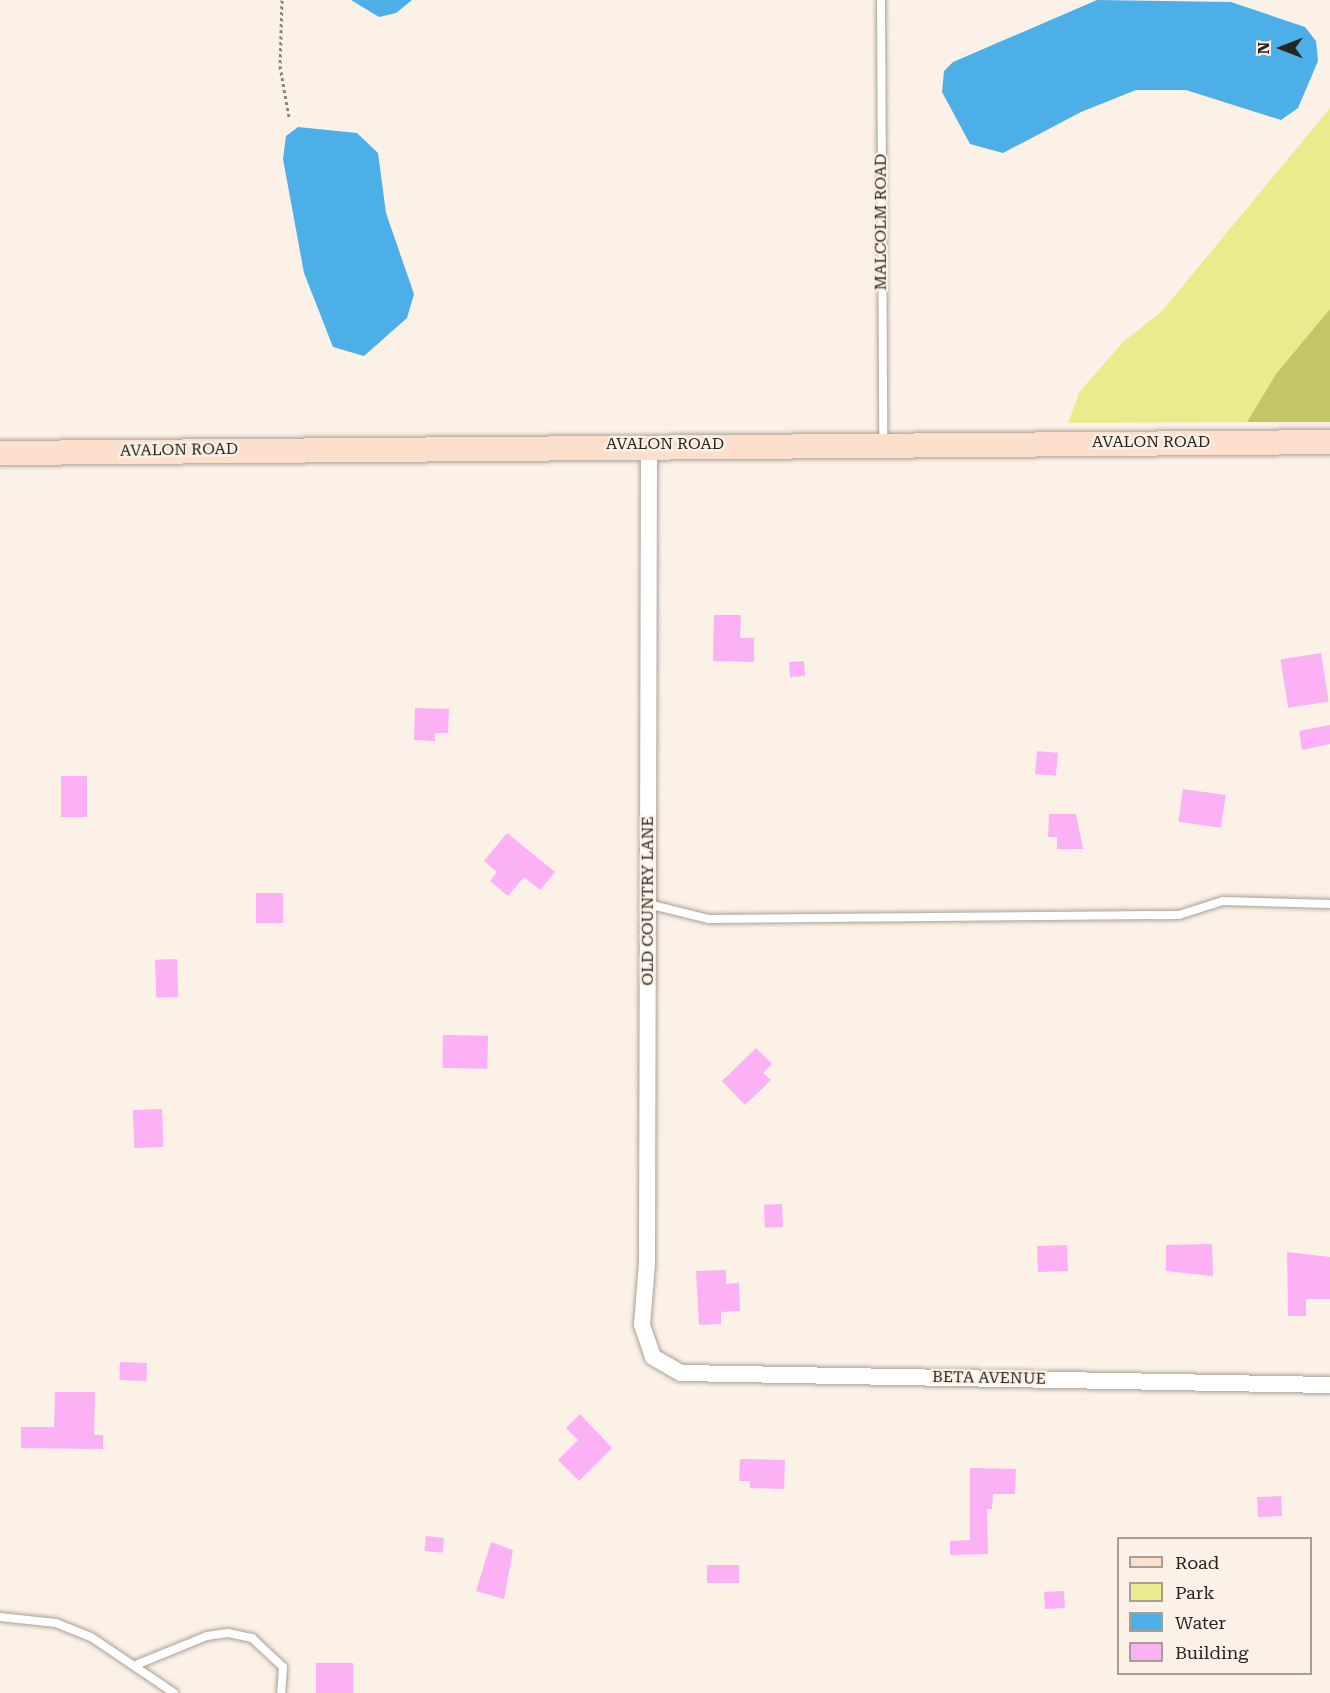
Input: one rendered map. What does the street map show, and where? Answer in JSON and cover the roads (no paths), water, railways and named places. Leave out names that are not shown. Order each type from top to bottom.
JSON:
[{"type":"main road","name":"AVALON ROAD","points":[[0,453],[649,444],[1330,442]]},
{"type":"street","name":"OLD COUNTRY LANE","points":[[649,444],[648,904],[642,1324],[653,1357]]},
{"type":"street","name":"BETA AVENUE","points":[[653,1357],[681,1373],[1330,1385]]},
{"type":"lane","name":"MALCOLM ROAD","points":[[881,0],[883,443]]},
{"type":"lane","points":[[648,904],[709,919],[1179,915],[1223,901],[1330,904]]},
{"type":"lane","points":[[0,1617],[56,1623],[138,1664],[174,1693]]},
{"type":"lane","points":[[138,1664],[207,1635],[228,1633],[252,1638],[283,1666],[281,1693]]},
{"type":"water","points":[[351,0],[412,0],[396,13],[379,17]]},
{"type":"water","points":[[1097,0],[1231,2],[1305,27],[1316,41],[1318,61],[1298,108],[1281,120],[1186,90],[1136,90],[1081,112],[1003,153],[970,144],[942,92],[944,71],[953,62]]},
{"type":"water","points":[[298,127],[357,133],[378,153],[386,213],[414,294],[407,318],[364,356],[333,347],[304,273],[283,159],[286,136]]}]
